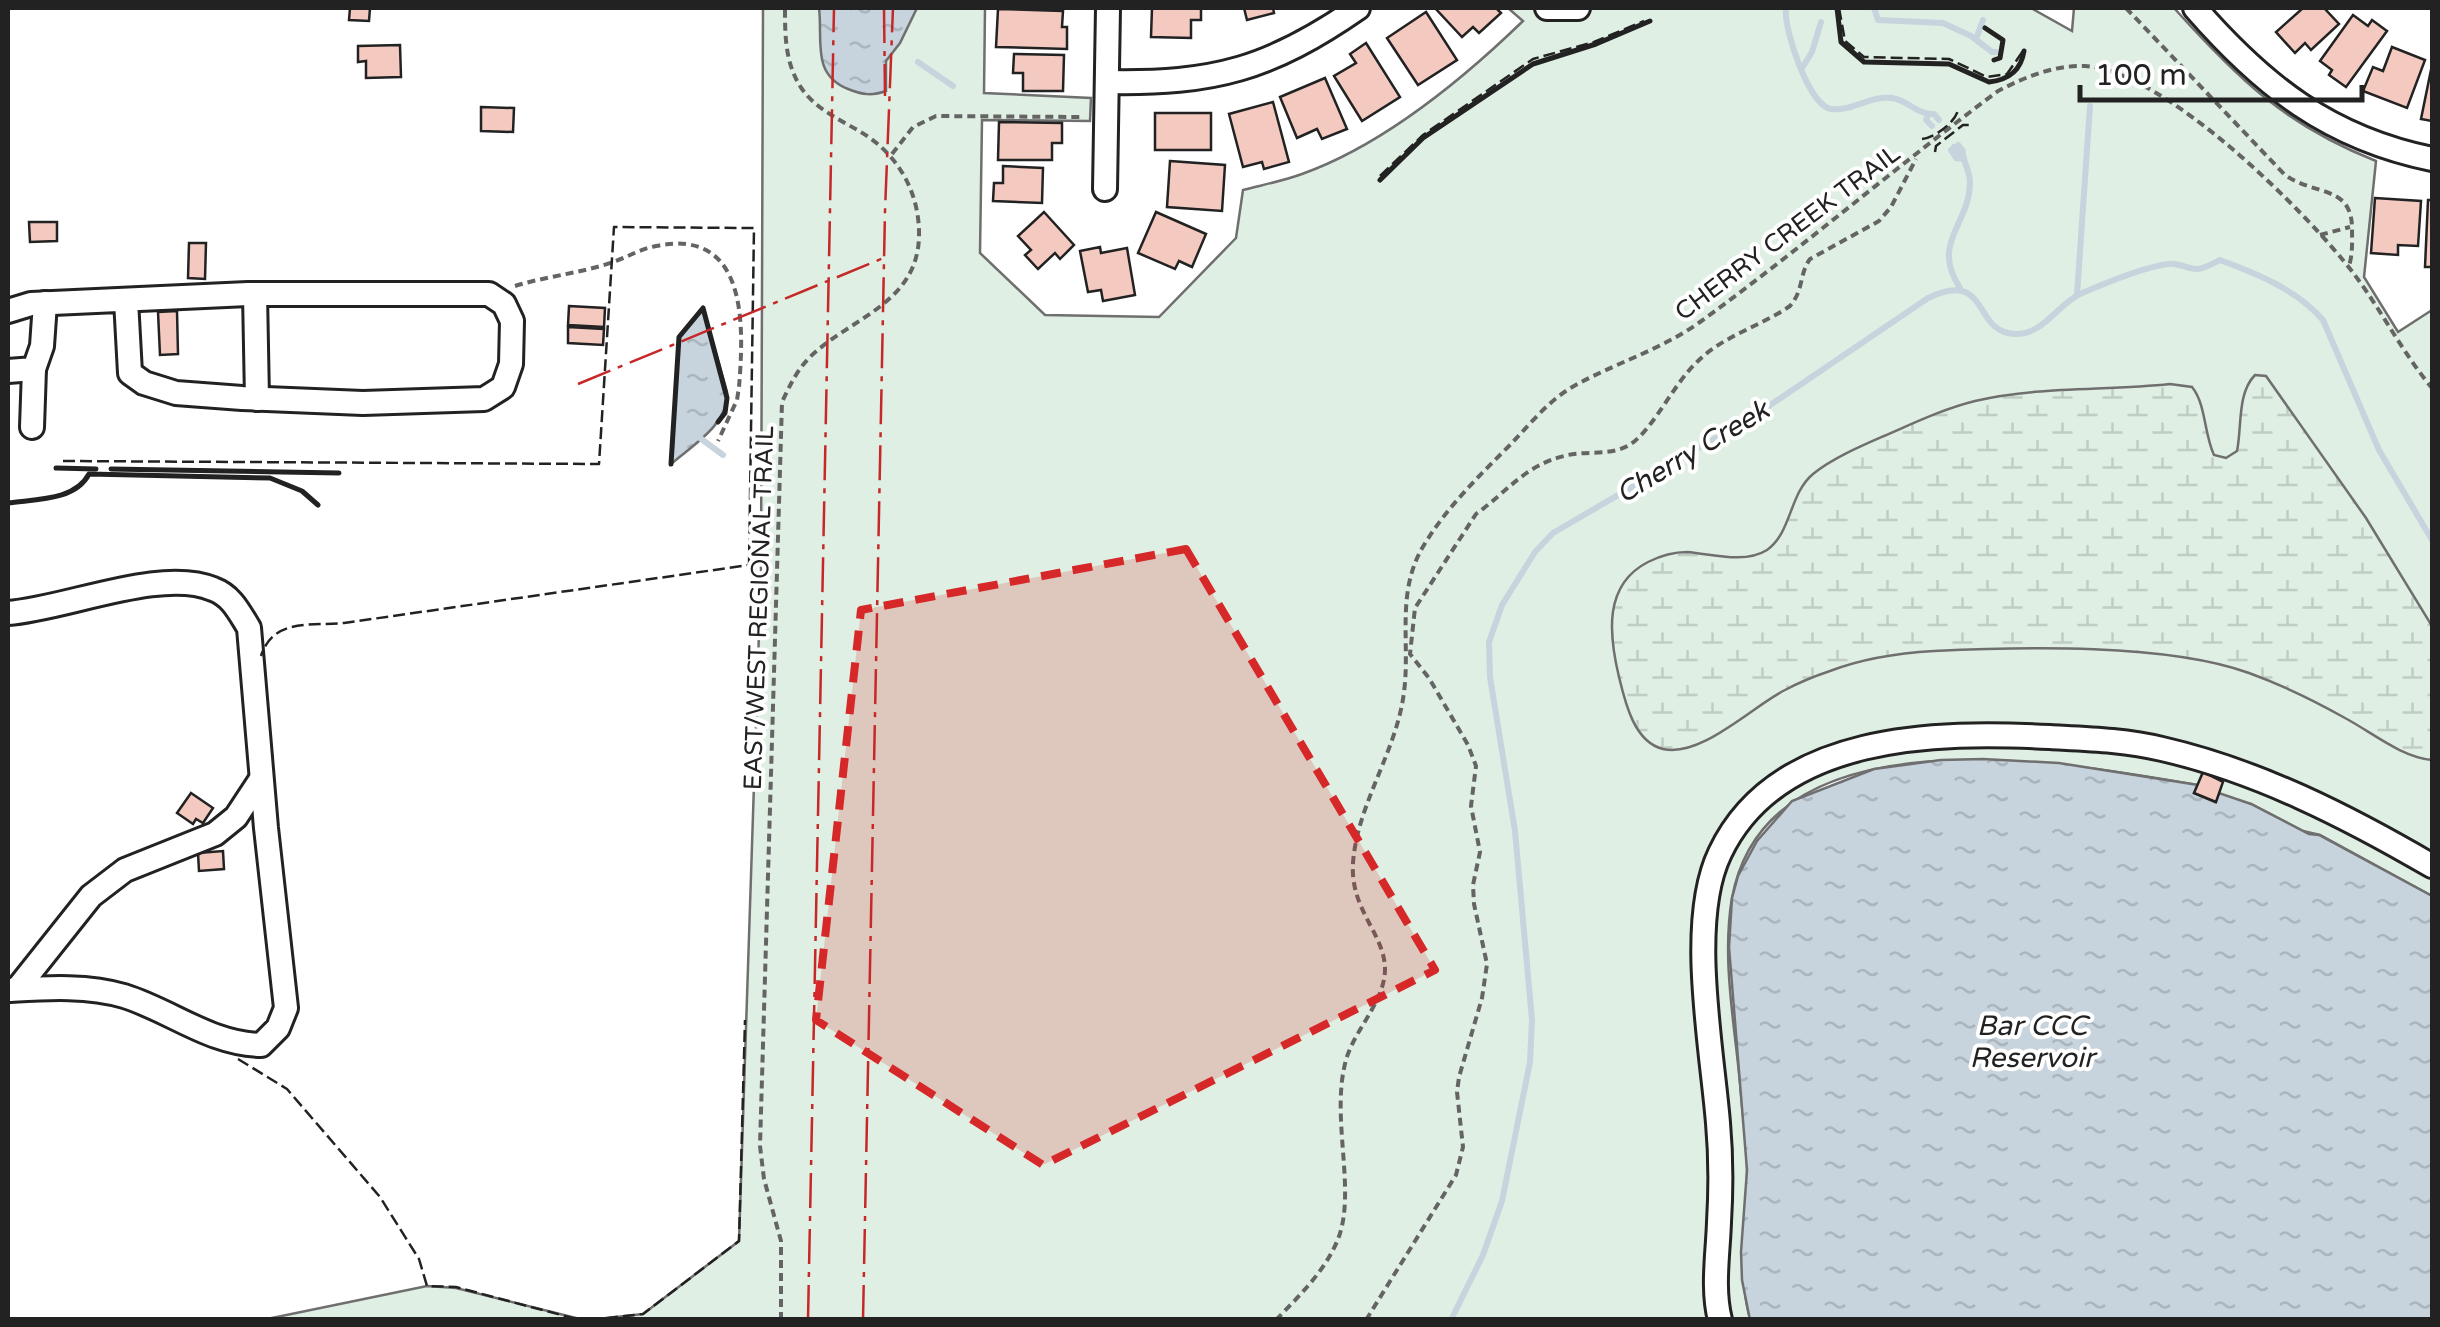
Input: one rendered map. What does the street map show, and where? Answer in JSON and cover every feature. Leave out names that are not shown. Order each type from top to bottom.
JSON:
[{"type":"street","points":[[1105,189],[1108,8]]},
{"type":"street","points":[[1107,82],[1180,82],[1243,69],[1277,56],[1358,8]]},
{"type":"street","points":[[1547,8],[1578,8]]},
{"type":"street","points":[[2195,8],[2242,59],[2306,110],[2372,143],[2432,159]]},
{"type":"street","points":[[254,294],[257,399]]},
{"type":"street","points":[[8,311],[46,303],[254,294],[489,294],[504,304],[512,321],[511,364],[502,386],[484,399],[364,403],[176,392],[144,383],[130,372],[126,300]]},
{"type":"street","points":[[32,428],[34,369],[42,346],[46,303]]},
{"type":"street","points":[[8,371],[34,369]]},
{"type":"street","points":[[8,613],[186,582],[214,589],[234,602],[249,628],[286,1008],[278,1028],[261,1046],[233,1044],[122,996],[86,990],[12,989]]},
{"type":"street","points":[[1720,1320],[1716,1288],[1720,1153],[1706,975],[1706,909],[1713,870],[1728,839],[1752,808],[1776,787],[1839,756],[1918,738],[1982,734],[2109,740],[2176,752],[2274,786],[2349,819],[2432,866]]},
{"type":"street","points":[[12,989],[90,896],[125,870],[215,834],[236,817],[261,779]]},
{"type":"path","name":"EAST/WEST REGIONAL TRAIL","points":[[781,1320],[781,1241],[764,1179],[760,1146],[782,402],[794,375],[812,355],[891,299],[904,284],[915,261],[919,236],[905,174],[891,155],[868,136],[841,123],[802,90],[786,48],[785,8]]},
{"type":"path","points":[[2126,8],[2284,174],[2302,186],[2339,196],[2345,202],[2351,210],[2352,226],[2348,267]]},
{"type":"path","name":"CHERRY CREEK TRAIL","points":[[1276,1320],[1325,1262],[1338,1239],[1344,1217],[1342,1082],[1346,1058],[1377,1000],[1385,971],[1383,952],[1357,898],[1353,862],[1357,838],[1402,704],[1406,597],[1423,546],[1458,497],[1560,395],[1690,328],[1989,98],[2021,79],[2060,68],[2094,68],[2139,82],[2162,95],[2266,178],[2348,267],[2432,388]]},
{"type":"path","points":[[891,155],[913,127],[936,116],[1081,117]]},
{"type":"path","points":[[1366,1320],[1460,1164],[1463,1131],[1458,1076],[1486,971],[1486,953],[1474,904],[1473,885],[1480,852],[1470,806],[1474,757],[1429,678],[1410,654],[1415,608],[1476,514],[1513,480],[1564,456],[1611,451],[1633,443],[1697,361],[1790,306],[1799,296],[1804,267],[1810,260],[1886,214],[1918,154]]},
{"type":"path","points":[[2320,235],[2352,226]]},
{"type":"path","points":[[489,294],[613,262],[655,246],[684,244],[714,256],[725,266],[739,295],[739,387],[718,441]]},
{"type":"highlighted area","points":[[1186,549],[1435,970],[1043,1165],[816,1020],[861,610]]},
{"type":"green space","points":[[763,8],[985,8],[984,93],[1091,98],[1090,121],[982,120],[980,253],[1045,315],[1159,317],[1236,238],[1243,190],[1332,162],[1420,109],[1523,21],[1508,8],[2031,8],[2072,31],[2074,8],[2174,8],[2265,98],[2315,132],[2376,161],[2364,277],[2398,332],[2432,310],[2432,896],[2320,835],[2303,831],[2251,804],[2216,802],[2194,793],[2197,785],[2141,775],[2001,761],[1928,762],[1860,773],[1801,797],[1757,838],[1732,898],[1729,922],[1730,996],[1747,1156],[1743,1266],[1750,1319],[589,1320],[643,1314],[739,1241],[761,571]]},
{"type":"green space","points":[[2255,375],[2266,376],[2366,518],[2432,626],[2432,760],[2398,749],[2322,705],[2249,673],[2177,656],[2094,649],[1970,650],[1882,657],[1843,666],[1796,684],[1694,746],[1663,749],[1638,730],[1621,687],[1612,628],[1616,597],[1623,584],[1648,562],[1682,552],[1738,557],[1767,550],[1781,533],[1805,482],[1821,468],[1929,417],[1999,396],[2170,384],[2192,387],[2214,455],[2226,458],[2237,451],[2245,391]]},
{"type":"green space","points":[[427,1286],[456,1288],[580,1319],[267,1319]]},
{"type":"water","points":[[819,8],[917,8],[886,61],[886,91],[858,93],[828,75],[821,55]]},
{"type":"water","points":[[703,308],[727,392],[726,404],[708,433],[671,464],[679,337]]},
{"type":"water","name":"Bar CCC Reservoir","points":[[1983,759],[2059,763],[2198,785],[2194,793],[2215,802],[2219,793],[2251,804],[2309,834],[2319,835],[2432,896],[2432,1319],[1750,1320],[1742,1280],[1747,1170],[1729,947],[1732,898],[1738,876],[1757,841],[1792,801],[1874,769]]},
{"type":"building","points":[[350,8],[370,8],[369,21],[349,20]]},
{"type":"building","points":[[1152,8],[1201,8],[1201,20],[1191,20],[1191,38],[1151,37]]},
{"type":"building","points":[[1244,8],[1273,8],[1274,13],[1247,20]]},
{"type":"building","points":[[1435,8],[1496,8],[1501,13],[1479,33],[1473,27],[1462,37]]},
{"type":"building","points":[[2303,8],[2324,8],[2339,24],[2311,50],[2305,43],[2295,53],[2276,32]]},
{"type":"building","points":[[998,9],[1063,11],[1067,49],[996,47]]},
{"type":"building","points":[[1426,12],[1457,60],[1418,85],[1387,38]]},
{"type":"building","points":[[2353,15],[2368,26],[2372,20],[2387,31],[2346,87],[2329,75],[2332,70],[2320,61]]},
{"type":"building","points":[[1366,43],[1400,97],[1362,121],[1334,76],[1356,63],[1350,54]]},
{"type":"building","points":[[400,45],[401,77],[366,78],[366,61],[358,62],[358,46]]},
{"type":"building","points":[[2392,47],[2425,60],[2407,108],[2363,91],[2373,67],[2383,71]]},
{"type":"building","points":[[1014,54],[1064,55],[1063,91],[1023,91],[1023,73],[1013,73]]},
{"type":"building","points":[[2432,65],[2432,121],[2421,119]]},
{"type":"building","points":[[1325,78],[1347,129],[1322,139],[1317,129],[1297,138],[1280,97]]},
{"type":"building","points":[[1273,102],[1289,162],[1264,169],[1262,162],[1243,167],[1229,114]]},
{"type":"building","points":[[481,107],[514,108],[513,132],[481,131]]},
{"type":"building","points":[[1155,113],[1211,113],[1211,150],[1155,150]]},
{"type":"building","points":[[999,122],[1062,123],[1062,143],[1052,143],[1052,160],[998,160]]},
{"type":"building","points":[[1170,161],[1225,165],[1222,211],[1167,207]]},
{"type":"building","points":[[1003,166],[1043,168],[1042,203],[993,201],[994,183],[1003,183]]},
{"type":"building","points":[[2375,198],[2421,201],[2418,246],[2398,245],[2398,255],[2371,253]]},
{"type":"building","points":[[2428,200],[2432,200],[2432,267],[2425,267]]},
{"type":"building","points":[[1044,212],[1074,245],[1060,259],[1055,253],[1038,269],[1025,255],[1031,250],[1018,236]]},
{"type":"building","points":[[1156,212],[1206,234],[1192,267],[1179,261],[1175,269],[1138,253]]},
{"type":"building","points":[[29,222],[57,222],[57,241],[30,242]]},
{"type":"building","points":[[189,243],[206,243],[205,279],[188,278]]},
{"type":"building","points":[[1100,247],[1101,253],[1127,248],[1135,295],[1103,301],[1101,290],[1088,292],[1080,251]]},
{"type":"building","points":[[569,306],[605,308],[604,327],[568,325]]},
{"type":"building","points":[[177,311],[178,354],[160,355],[158,312]]},
{"type":"building","points":[[568,327],[604,329],[603,345],[568,343]]},
{"type":"building","points":[[2203,772],[2223,782],[2216,802],[2194,793]]},
{"type":"building","points":[[191,793],[213,808],[203,823],[196,819],[193,824],[177,813]]},
{"type":"building","points":[[223,851],[224,869],[199,871],[198,853]]},
{"type":"waterway","points":[[1786,8],[1799,65],[1823,105],[1839,109],[1892,98],[1934,114],[1939,120]]},
{"type":"waterway","points":[[1874,8],[1878,20],[1943,23],[1996,52]]},
{"type":"waterway","points":[[1976,39],[1983,20]]},
{"type":"waterway","points":[[1802,68],[1812,52],[1821,22]]},
{"type":"waterway","points":[[918,62],[953,86]]},
{"type":"waterway","points":[[2077,295],[2090,106]]},
{"type":"waterway","points":[[1928,115],[1926,120],[1932,126]]},
{"type":"waterway","points":[[1958,145],[1970,182],[1950,246],[1952,272],[1960,288]]},
{"type":"waterway","points":[[1954,147],[1963,158]]},
{"type":"waterway","points":[[1951,150],[1956,158],[1964,159]]},
{"type":"waterway","name":"Cherry Creek","points":[[1451,1320],[1483,1255],[1502,1201],[1530,1062],[1532,1020],[1515,831],[1490,677],[1489,642],[1502,605],[1535,552],[1553,533],[1757,414],[1928,298],[1962,291],[1979,304],[2001,331],[2025,333],[2042,325],[2080,294],[2124,276],[2168,264],[2198,269],[2220,260],[2289,292],[2323,320],[2379,450],[2432,540]]},
{"type":"waterway","points":[[696,435],[723,455]]},
{"type":"fence","points":[[1839,8],[1845,41],[1864,57],[1949,59],[1987,77],[2007,74],[2023,51]]},
{"type":"fence","points":[[1380,176],[1423,135],[1533,59],[1594,42],[1644,21]]},
{"type":"fence","points":[[1922,139],[1943,129],[1958,110]]},
{"type":"fence","points":[[1935,152],[1936,146],[1963,125],[1971,125]]},
{"type":"fence","points":[[63,461],[599,464],[614,227],[754,228],[749,565],[344,623],[295,626],[274,635],[261,656]]},
{"type":"fence","points":[[589,1320],[643,1314],[739,1241],[745,1020]]},
{"type":"fence","points":[[238,1059],[287,1089],[380,1197],[419,1259],[427,1286],[456,1287],[580,1320]]},
{"type":"wall","points":[[1837,8],[1841,42],[1864,62],[1949,64],[1989,82],[2012,73],[2024,51]]},
{"type":"wall","points":[[1380,180],[1423,138],[1533,64],[1650,21]]},
{"type":"wall","points":[[1985,28],[2003,40],[2000,58],[1994,60]]},
{"type":"wall","points":[[671,464],[679,337],[703,308],[727,398],[725,413],[718,422]]},
{"type":"wall","points":[[56,468],[96,469]]},
{"type":"wall","points":[[111,469],[339,473]]},
{"type":"wall","points":[[8,503],[64,494],[83,483],[89,474],[270,478],[302,491],[318,505]]},
{"type":"power","points":[[808,1320],[834,8]]},
{"type":"power","points":[[884,8],[885,96]]},
{"type":"power","points":[[863,1320],[885,211],[893,8]]},
{"type":"power","points":[[578,384],[886,257]]}]
